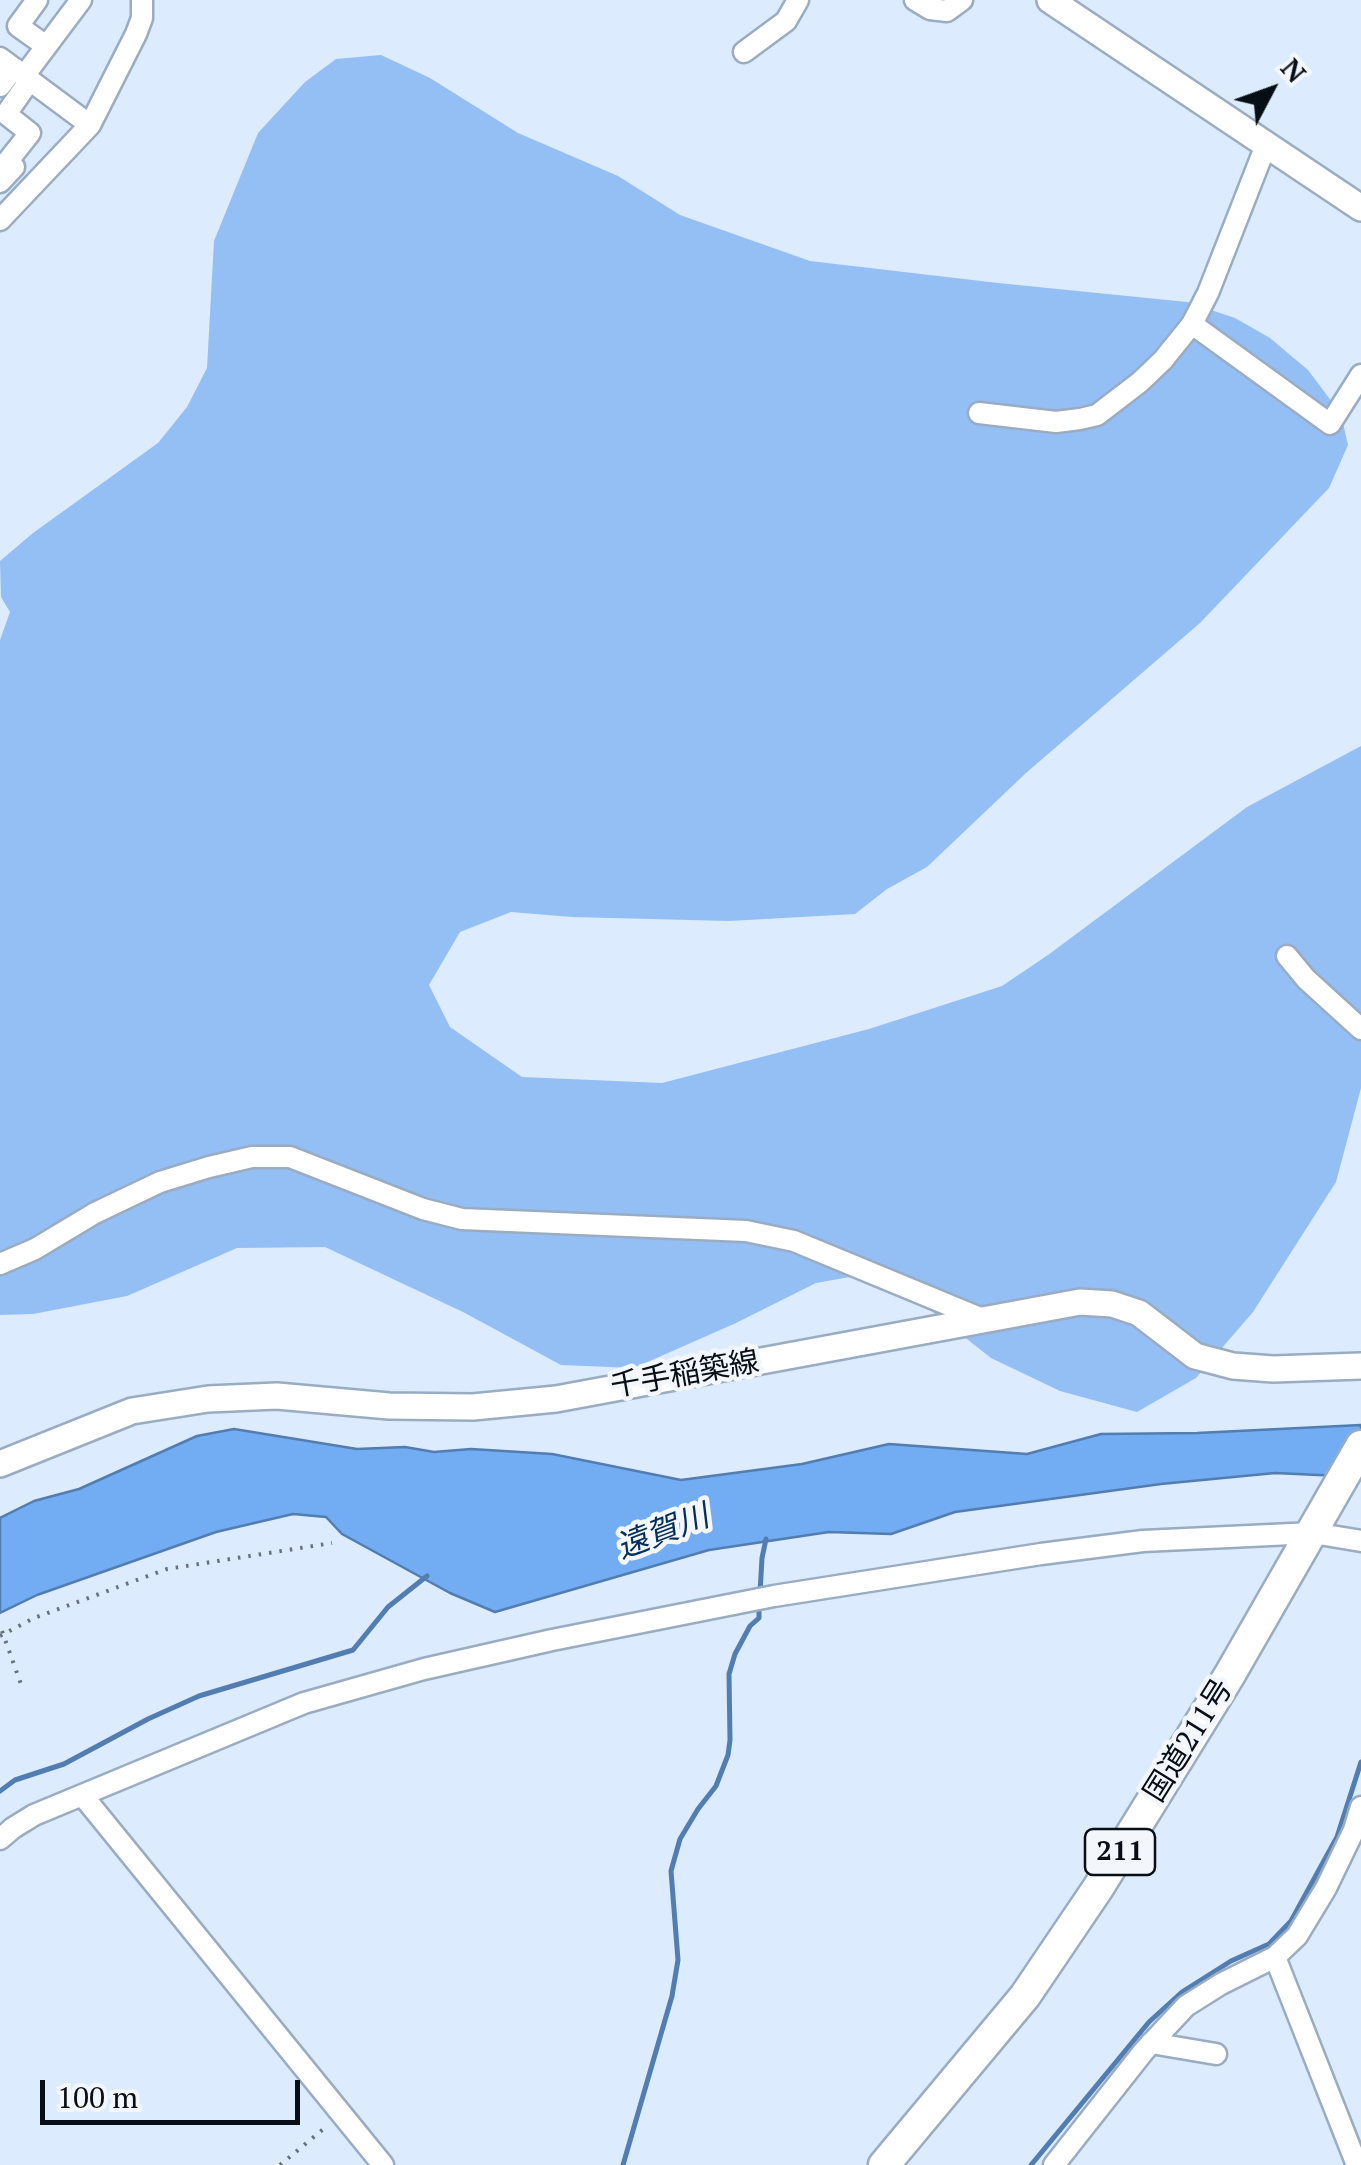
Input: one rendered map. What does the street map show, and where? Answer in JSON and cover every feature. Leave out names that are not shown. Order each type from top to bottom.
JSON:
[{"type":"highway","name":"国道211号","points":[[884,2165],[1025,1996],[1098,1888],[1229,1676],[1361,1446]]},
{"type":"main road","points":[[1050,0],[1361,208]]},
{"type":"main road","name":"千手稲築線","points":[[0,1464],[132,1411],[208,1398],[277,1396],[390,1406],[556,1399],[1080,1302],[1112,1304],[1139,1313],[1196,1356],[1233,1366],[1361,1366]]},
{"type":"street","points":[[37,0],[18,26],[46,46]]},
{"type":"street","points":[[0,86],[46,46],[81,0]]},
{"type":"street","points":[[0,220],[90,124],[136,34],[142,18],[142,0]]},
{"type":"street","points":[[744,52],[786,21],[798,0]]},
{"type":"street","points":[[915,0],[930,9],[947,10],[962,0]]},
{"type":"street","points":[[17,70],[90,124]]},
{"type":"street","points":[[17,70],[6,114],[30,132],[5,167],[36,183]]},
{"type":"street","points":[[979,413],[1056,422],[1080,420],[1096,415],[1140,382],[1192,324],[1266,145]]},
{"type":"street","points":[[1192,324],[1330,424],[1361,375]]},
{"type":"street","points":[[1287,956],[1306,980],[1361,1029]]},
{"type":"street","points":[[0,1264],[160,1182],[252,1158],[290,1157],[423,1209],[462,1218],[746,1230],[794,1241],[985,1320]]},
{"type":"street","points":[[0,1839],[34,1815],[304,1703],[424,1669],[552,1640],[774,1596],[1144,1541],[1318,1524],[1361,1541]]},
{"type":"street","points":[[83,1796],[383,2165]]},
{"type":"street","points":[[1054,2165],[1150,2043],[1186,2006],[1275,1957],[1298,1936],[1326,1888],[1361,1808]]},
{"type":"street","points":[[1275,1957],[1356,2165]]},
{"type":"street","points":[[1150,2043],[1216,2054]]},
{"type":"path","points":[[22,1686],[1,1633],[167,1569],[332,1543]]},
{"type":"path","points":[[280,2165],[342,2114]]},
{"type":"shaded area","points":[[381,55],[430,78],[518,133],[618,176],[680,215],[810,261],[1187,302],[1235,318],[1270,338],[1308,370],[1341,414],[1348,445],[1329,488],[1200,623],[1026,773],[927,867],[887,889],[855,914],[729,921],[511,912],[460,932],[429,985],[450,1027],[522,1077],[662,1083],[869,1029],[1002,986],[1247,807],[1361,746],[1361,1088],[1336,1182],[1253,1312],[1196,1378],[1137,1412],[1060,1391],[991,1358],[915,1298],[861,1275],[816,1283],[634,1368],[561,1365],[463,1312],[325,1247],[237,1248],[127,1296],[33,1314],[0,1315],[0,640],[10,612],[1,597],[0,561],[158,443],[187,407],[207,368],[214,241],[258,133],[305,82],[336,59]]},
{"type":"water","name":"遠賀川","points":[[1361,1425],[1361,1477],[1275,1473],[1161,1484],[955,1512],[891,1534],[829,1532],[709,1550],[495,1612],[450,1593],[342,1534],[326,1517],[293,1514],[216,1532],[37,1595],[0,1613],[0,1518],[34,1501],[79,1489],[197,1436],[234,1429],[357,1449],[405,1447],[434,1452],[471,1449],[552,1454],[681,1480],[802,1464],[889,1444],[1027,1454],[1101,1434]]},
{"type":"waterway","points":[[760,1593],[766,1539]]},
{"type":"waterway","points":[[0,1791],[15,1780],[64,1764],[199,1696],[353,1650],[388,1607],[427,1576]]},
{"type":"waterway","points":[[623,2165],[672,1996],[678,1960],[671,1871],[680,1839],[716,1786],[728,1755],[729,1674],[735,1654],[750,1626],[759,1618],[759,1604]]},
{"type":"waterway","points":[[1031,2165],[1149,2022],[1182,1992],[1231,1961],[1269,1944],[1291,1921],[1337,1837],[1361,1762]]}]
